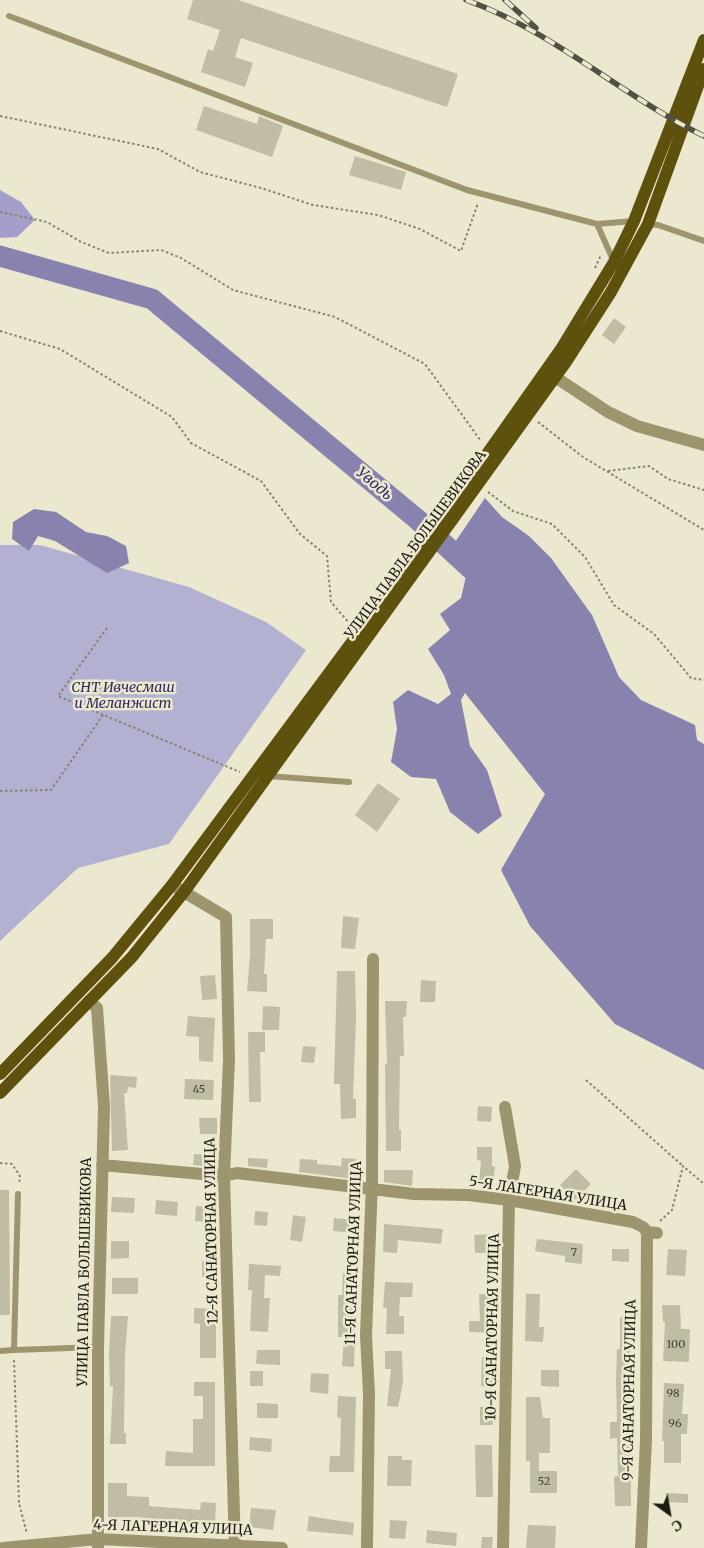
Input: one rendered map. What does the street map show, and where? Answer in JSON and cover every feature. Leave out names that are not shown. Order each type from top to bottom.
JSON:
[{"type":"main road","name":"УЛИЦА ПАВЛА БОЛЬШЕВИКОВА","points":[[551,374],[614,262],[634,221],[704,40]]},
{"type":"main road","name":"УЛИЦА ПАВЛА БОЛЬШЕВИКОВА","points":[[0,1074],[112,958],[172,885],[252,777],[475,486],[551,374],[611,292],[648,224],[704,69]]},
{"type":"main road","name":"УЛИЦА ПАВЛА БОЛЬШЕВИКОВА","points":[[0,1093],[132,957],[184,892],[268,776],[410,571]]},
{"type":"street","points":[[551,374],[608,412],[637,426],[704,445]]},
{"type":"street","name":"12-Я САНАТОРНАЯ УЛИЦА","points":[[172,885],[226,917],[229,1059],[224,1176],[235,1547]]},
{"type":"street","name":"11-Я САНАТОРНАЯ УЛИЦА","points":[[367,1548],[369,1394],[366,1335],[371,1189],[373,959]]},
{"type":"street","name":"УЛИЦА ПАВЛА БОЛЬШЕВИКОВА","points":[[89,1000],[97,1008],[104,1106],[98,1347],[98,1543]]},
{"type":"street","name":"10-Я САНАТОРНАЯ УЛИЦА","points":[[503,1548],[509,1200],[515,1166],[505,1107]]},
{"type":"street","name":"5-Я ЛАГЕРНАЯ УЛИЦА","points":[[102,1165],[224,1176],[237,1173],[371,1189],[509,1200],[633,1222],[652,1233]]},
{"type":"street","name":"9-Я САНАТОРНАЯ УЛИЦА","points":[[641,1548],[652,1233]]},
{"type":"street","name":"4-Я ЛАГЕРНАЯ УЛИЦА","points":[[3,1548],[30,1544],[98,1543],[282,1548]]},
{"type":"lane","points":[[9,16],[481,193],[597,224],[634,221],[658,225],[704,241]]},
{"type":"lane","points":[[597,224],[614,262]]},
{"type":"lane","points":[[268,776],[349,782]]},
{"type":"lane","points":[[14,1350],[18,1194]]},
{"type":"lane","points":[[0,1351],[98,1347]]},
{"type":"path","points":[[0,116],[158,149],[200,172],[261,188],[313,205],[378,215],[420,229],[461,251],[481,193]]},
{"type":"path","points":[[0,212],[47,222],[81,242],[109,253],[161,250],[181,258],[232,290],[335,317],[425,364],[486,447]]},
{"type":"path","points":[[0,331],[60,349],[172,417],[191,443],[261,482],[300,534],[327,556],[331,602],[352,626]]},
{"type":"path","points":[[534,419],[583,457],[704,530]]},
{"type":"path","points":[[606,471],[650,466],[668,479],[704,490]]},
{"type":"path","points":[[475,486],[513,511],[552,524],[585,556],[614,605],[654,634],[691,678],[704,680]]},
{"type":"path","points":[[108,628],[58,696],[252,777]]},
{"type":"path","points":[[0,791],[51,790],[103,715]]},
{"type":"path","points":[[586,1080],[704,1184]]},
{"type":"path","points":[[0,1162],[12,1164],[20,1176],[18,1194]]},
{"type":"path","points":[[652,1233],[660,1221],[672,1210],[683,1166]]},
{"type":"path","points":[[14,1350],[19,1503],[30,1544]]},
{"type":"green space","name":"СНТ Ивчесмаш и Меланжист","points":[[0,545],[40,545],[189,587],[266,622],[306,650],[169,844],[78,868],[0,941]]},
{"type":"shaded area","points":[[0,190],[21,202],[35,220],[17,237],[0,238]]},
{"type":"shaded area","points":[[485,498],[502,517],[529,536],[551,558],[592,615],[619,677],[641,700],[695,725],[697,740],[704,744],[704,1070],[615,1024],[530,926],[501,870],[545,794],[465,693],[461,700],[470,746],[487,770],[502,816],[478,834],[450,812],[436,779],[411,777],[391,762],[397,729],[393,702],[408,690],[438,704],[451,694],[444,675],[428,649],[450,630],[440,614],[461,598],[466,576],[447,554]]},
{"type":"shaded area","points":[[34,509],[56,512],[86,532],[107,536],[126,546],[129,563],[107,573],[55,541],[38,536],[29,551],[12,539],[13,522]]},
{"type":"building","points":[[193,0],[238,0],[458,74],[447,107],[241,38],[235,57],[253,63],[245,87],[201,72],[208,49],[213,51],[220,30],[187,19]]},
{"type":"building","points":[[204,106],[257,124],[259,116],[283,126],[272,157],[196,130]]},
{"type":"building","points":[[355,156],[406,172],[401,190],[349,175]]},
{"type":"building","points":[[614,318],[626,327],[614,344],[602,335]]},
{"type":"building","points":[[378,783],[400,799],[377,832],[355,815]]},
{"type":"building","points":[[343,916],[359,918],[355,949],[341,948]]},
{"type":"building","points":[[250,919],[273,919],[273,939],[266,939],[264,974],[267,974],[267,992],[247,991]]},
{"type":"building","points":[[337,971],[355,971],[356,1018],[353,1099],[356,1099],[356,1118],[341,1119],[340,1084],[334,1084]]},
{"type":"building","points":[[215,975],[217,999],[202,1000],[200,976]]},
{"type":"building","points":[[421,980],[436,981],[435,1002],[420,1002]]},
{"type":"building","points":[[385,1001],[407,1001],[406,1017],[403,1017],[404,1056],[400,1056],[399,1130],[401,1130],[401,1151],[386,1151],[385,1064],[387,1064]]},
{"type":"building","points":[[263,1006],[280,1007],[279,1030],[262,1030]]},
{"type":"building","points":[[188,1016],[215,1018],[213,1062],[199,1061],[199,1037],[186,1036]]},
{"type":"building","points":[[248,1032],[265,1032],[265,1052],[260,1052],[261,1102],[249,1102]]},
{"type":"building","points":[[303,1046],[316,1047],[314,1063],[301,1062]]},
{"type":"building","points":[[110,1075],[137,1077],[136,1088],[128,1087],[127,1093],[124,1093],[128,1150],[112,1151]]},
{"type":"building","points":[[185,1079],[214,1080],[213,1100],[184,1099]]},
{"type":"building","points":[[478,1106],[492,1107],[491,1122],[477,1121]]},
{"type":"building","points":[[199,1118],[217,1118],[217,1134],[200,1134]]},
{"type":"building","points":[[477,1147],[492,1147],[492,1166],[495,1167],[493,1183],[479,1182],[481,1161],[477,1160]]},
{"type":"building","points":[[194,1154],[216,1156],[215,1167],[193,1165]]},
{"type":"building","points":[[248,1158],[268,1159],[267,1168],[248,1166]]},
{"type":"building","points":[[342,1158],[356,1159],[354,1179],[299,1172],[300,1159],[317,1160],[317,1164],[341,1166]]},
{"type":"building","points":[[576,1169],[591,1184],[575,1200],[560,1185]]},
{"type":"building","points":[[384,1170],[413,1170],[412,1186],[384,1182]]},
{"type":"building","points":[[0,1190],[9,1190],[10,1315],[0,1315]]},
{"type":"building","points":[[112,1197],[135,1198],[134,1213],[111,1212]]},
{"type":"building","points":[[156,1200],[178,1202],[177,1216],[155,1214]]},
{"type":"building","points":[[196,1206],[208,1207],[207,1222],[195,1221]]},
{"type":"building","points":[[255,1211],[268,1212],[267,1226],[254,1225]]},
{"type":"building","points":[[293,1215],[306,1217],[302,1242],[290,1240]]},
{"type":"building","points":[[334,1218],[356,1220],[355,1233],[333,1231]]},
{"type":"building","points":[[384,1224],[443,1229],[441,1244],[398,1240],[397,1253],[383,1252]]},
{"type":"building","points":[[493,1234],[493,1253],[475,1253],[474,1235]]},
{"type":"building","points":[[537,1239],[583,1244],[582,1264],[565,1262],[565,1256],[535,1251]]},
{"type":"building","points":[[111,1241],[129,1241],[129,1258],[111,1259]]},
{"type":"building","points":[[612,1249],[629,1249],[629,1262],[612,1261]]},
{"type":"building","points":[[668,1249],[687,1250],[685,1276],[666,1275]]},
{"type":"building","points":[[202,1261],[216,1261],[216,1277],[202,1277]]},
{"type":"building","points":[[249,1264],[281,1266],[280,1276],[265,1275],[264,1298],[270,1298],[268,1332],[250,1331],[252,1290],[248,1290]]},
{"type":"building","points":[[343,1273],[356,1273],[354,1367],[342,1366],[344,1337],[338,1337],[338,1295],[342,1295]]},
{"type":"building","points":[[112,1278],[138,1278],[138,1294],[112,1294]]},
{"type":"building","points":[[385,1282],[413,1283],[412,1297],[400,1297],[399,1316],[404,1316],[404,1334],[386,1334],[387,1308],[383,1308]]},
{"type":"building","points":[[479,1294],[493,1294],[493,1333],[469,1332],[469,1321],[480,1321]]},
{"type":"building","points":[[526,1294],[540,1294],[539,1327],[544,1327],[543,1342],[525,1341]]},
{"type":"building","points":[[662,1305],[680,1305],[681,1329],[690,1329],[689,1362],[663,1361],[665,1322],[663,1322]]},
{"type":"building","points":[[194,1308],[216,1309],[216,1358],[200,1358],[200,1324],[194,1323]]},
{"type":"building","points":[[111,1316],[128,1316],[125,1355],[124,1433],[126,1433],[126,1444],[110,1444],[113,1386],[110,1386],[109,1355]]},
{"type":"building","points":[[620,1317],[630,1317],[631,1506],[615,1506],[614,1477],[618,1476],[617,1438],[610,1439],[610,1422],[617,1422],[616,1381],[617,1349],[620,1349]]},
{"type":"building","points":[[257,1350],[280,1350],[280,1365],[256,1364]]},
{"type":"building","points":[[385,1351],[402,1351],[403,1382],[398,1407],[387,1406],[391,1369],[385,1369]]},
{"type":"building","points":[[482,1357],[494,1358],[493,1387],[481,1386]]},
{"type":"building","points":[[541,1370],[559,1370],[559,1387],[541,1386]]},
{"type":"building","points":[[250,1371],[263,1371],[263,1386],[250,1386]]},
{"type":"building","points":[[311,1373],[329,1374],[328,1394],[310,1392]]},
{"type":"building","points":[[194,1382],[215,1382],[215,1466],[165,1466],[166,1451],[193,1453],[193,1419],[203,1419],[203,1396],[194,1396]]},
{"type":"building","points":[[664,1383],[684,1384],[682,1414],[688,1414],[687,1434],[681,1434],[681,1463],[664,1463],[664,1441],[662,1441]]},
{"type":"building","points":[[338,1396],[356,1397],[354,1472],[329,1472],[330,1456],[340,1456],[341,1418],[337,1417]]},
{"type":"building","points":[[526,1397],[540,1397],[543,1418],[550,1418],[550,1453],[539,1453],[539,1471],[557,1471],[557,1493],[530,1493],[530,1461],[526,1461]]},
{"type":"building","points":[[257,1403],[278,1404],[278,1418],[257,1418]]},
{"type":"building","points":[[480,1407],[493,1407],[493,1425],[480,1425]]},
{"type":"building","points":[[250,1437],[272,1439],[271,1452],[249,1450]]},
{"type":"building","points":[[475,1445],[492,1445],[493,1497],[476,1497]]},
{"type":"building","points":[[388,1456],[402,1456],[402,1460],[412,1460],[411,1486],[387,1486]]},
{"type":"building","points":[[108,1483],[127,1483],[127,1496],[149,1497],[149,1506],[200,1510],[201,1502],[216,1503],[215,1525],[136,1517],[108,1517]]},
{"type":"building","points":[[666,1493],[688,1494],[688,1503],[666,1502]]},
{"type":"building","points":[[251,1508],[276,1510],[273,1530],[249,1527]]},
{"type":"building","points":[[309,1516],[354,1523],[353,1535],[307,1531]]},
{"type":"building","points":[[390,1520],[407,1521],[405,1539],[389,1538]]},
{"type":"building","points":[[528,1525],[556,1526],[555,1548],[526,1548]]},
{"type":"building","points":[[427,1530],[457,1533],[456,1546],[426,1543]]},
{"type":"building","points":[[482,1537],[493,1537],[492,1548],[481,1548]]},
{"type":"waterway","name":"Уводь","points":[[0,256],[152,299],[418,520],[471,569]]},
{"type":"railway","points":[[466,0],[498,13],[558,46],[644,102],[704,136]]},
{"type":"railway","points":[[505,0],[536,28]]}]
